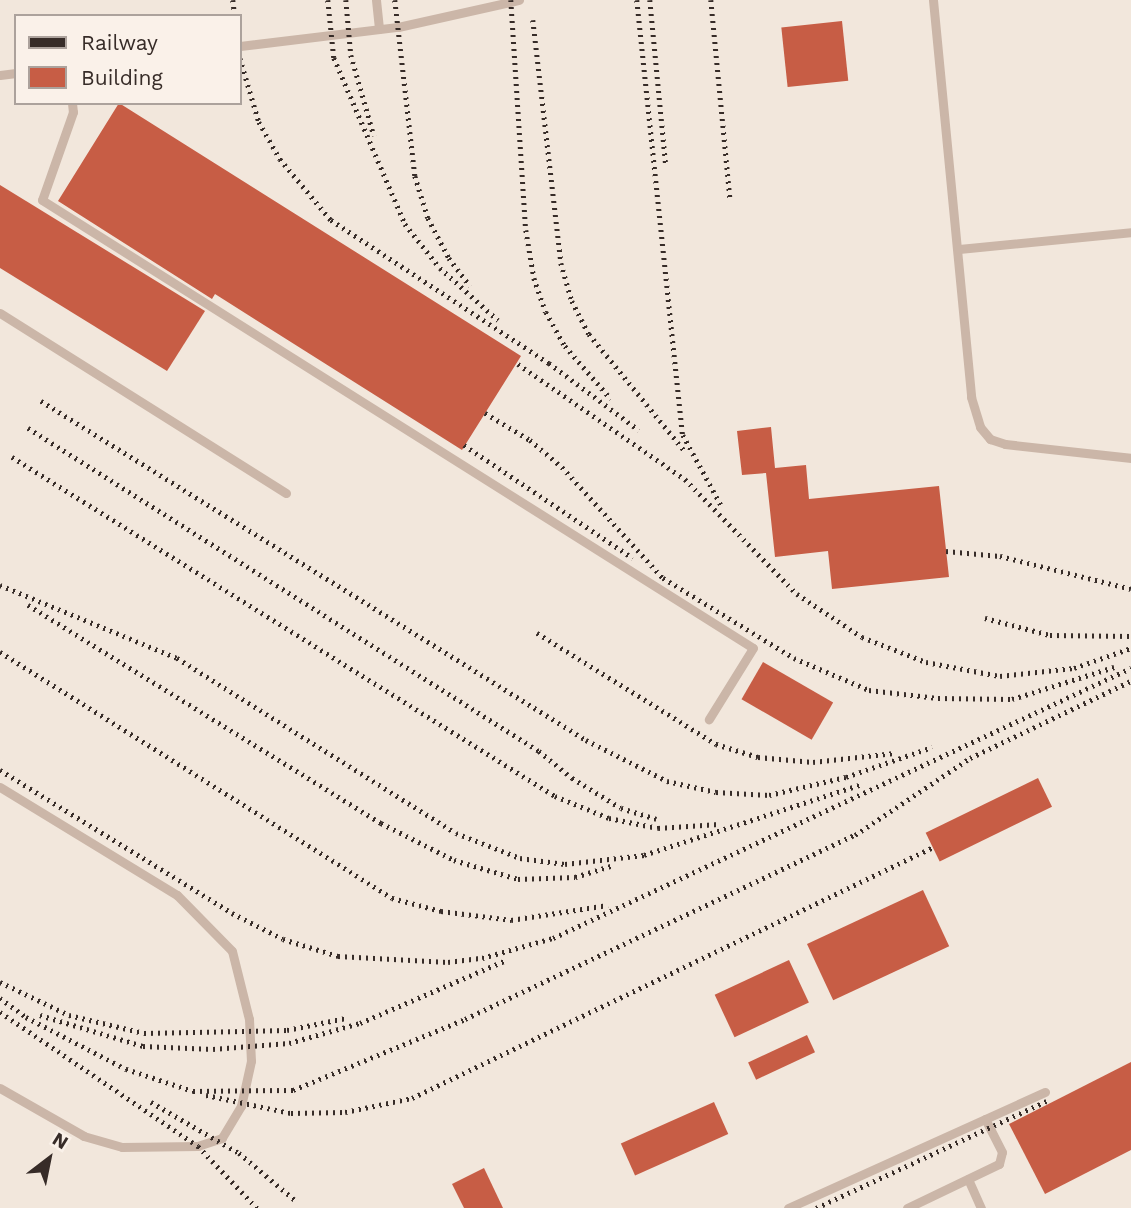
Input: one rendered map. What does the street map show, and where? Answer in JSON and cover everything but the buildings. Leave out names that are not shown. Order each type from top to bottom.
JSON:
[{"type":"lane","points":[[376,0],[379,29]]},
{"type":"lane","points":[[242,47],[379,29],[519,0]]},
{"type":"lane","points":[[933,0],[959,249],[971,397],[980,427],[990,439],[1005,444],[1131,458]]},
{"type":"lane","points":[[72,105],[73,112],[42,200],[753,648],[709,719]]},
{"type":"lane","points":[[959,249],[1131,232]]},
{"type":"lane","points":[[0,313],[286,493]]},
{"type":"lane","points":[[0,787],[177,895],[232,951],[249,1019],[251,1061],[241,1106],[222,1138],[198,1146],[122,1147],[97,1140],[0,1088]]},
{"type":"lane","points":[[788,1208],[1045,1092]]},
{"type":"lane","points":[[907,1208],[999,1164],[1002,1152],[985,1119]]},
{"type":"lane","points":[[968,1179],[981,1208]]},
{"type":"railway","points":[[233,0],[235,14]]},
{"type":"railway","points":[[328,0],[334,58],[405,224],[440,268],[498,320]]},
{"type":"railway","points":[[346,0],[351,55],[374,136]]},
{"type":"railway","points":[[395,0],[415,176],[428,218],[449,258],[470,286]]},
{"type":"railway","points":[[511,0],[526,230],[534,278],[546,312],[565,346],[611,399]]},
{"type":"railway","points":[[637,0],[683,435],[721,505]]},
{"type":"railway","points":[[650,0],[666,165]]},
{"type":"railway","points":[[711,0],[730,198]]},
{"type":"railway","points":[[533,20],[561,263],[572,301],[589,334],[684,450]]},
{"type":"railway","points":[[242,65],[259,122],[280,159],[331,220],[549,363],[639,430]]},
{"type":"railway","points":[[518,364],[685,479],[797,594],[862,637],[926,662],[1000,676],[1074,668],[1131,648]]},
{"type":"railway","points":[[41,401],[586,740],[667,781],[716,792],[769,795],[846,777],[932,747]]},
{"type":"railway","points":[[485,413],[530,440],[562,467],[663,578],[794,658],[869,690],[938,698],[1012,699],[1114,667]]},
{"type":"railway","points":[[28,428],[539,751],[572,778],[621,808],[656,819]]},
{"type":"railway","points":[[464,445],[633,558]]},
{"type":"railway","points":[[12,457],[555,796],[609,818],[658,828],[719,824]]},
{"type":"railway","points":[[946,551],[1000,556],[1131,589]]},
{"type":"railway","points":[[0,585],[177,658],[456,833],[520,858],[565,864],[644,855],[862,784]]},
{"type":"railway","points":[[28,605],[381,823],[454,860],[518,879],[575,877],[614,865]]},
{"type":"railway","points":[[985,618],[1050,635],[1131,636]]},
{"type":"railway","points":[[537,633],[716,744],[758,757],[813,762],[895,753]]},
{"type":"railway","points":[[0,652],[392,898],[441,911],[511,920],[608,905]]},
{"type":"railway","points":[[0,770],[232,913],[283,939],[338,956],[448,962],[482,958],[553,938],[1131,668]]},
{"type":"railway","points":[[0,998],[26,1017],[126,1069],[193,1091],[293,1090],[465,1019],[855,835],[970,758],[1131,681]]},
{"type":"railway","points":[[206,1095],[291,1113],[345,1112],[412,1098],[933,847]]},
{"type":"railway","points":[[40,1015],[143,1046],[213,1049],[289,1043],[360,1023],[506,960]]},
{"type":"railway","points":[[0,982],[69,1015],[144,1033],[287,1030],[346,1018]]},
{"type":"railway","points":[[0,1012],[198,1146],[257,1208]]},
{"type":"railway","points":[[816,1208],[1046,1101]]},
{"type":"railway","points":[[151,1102],[239,1153],[295,1200]]}]
